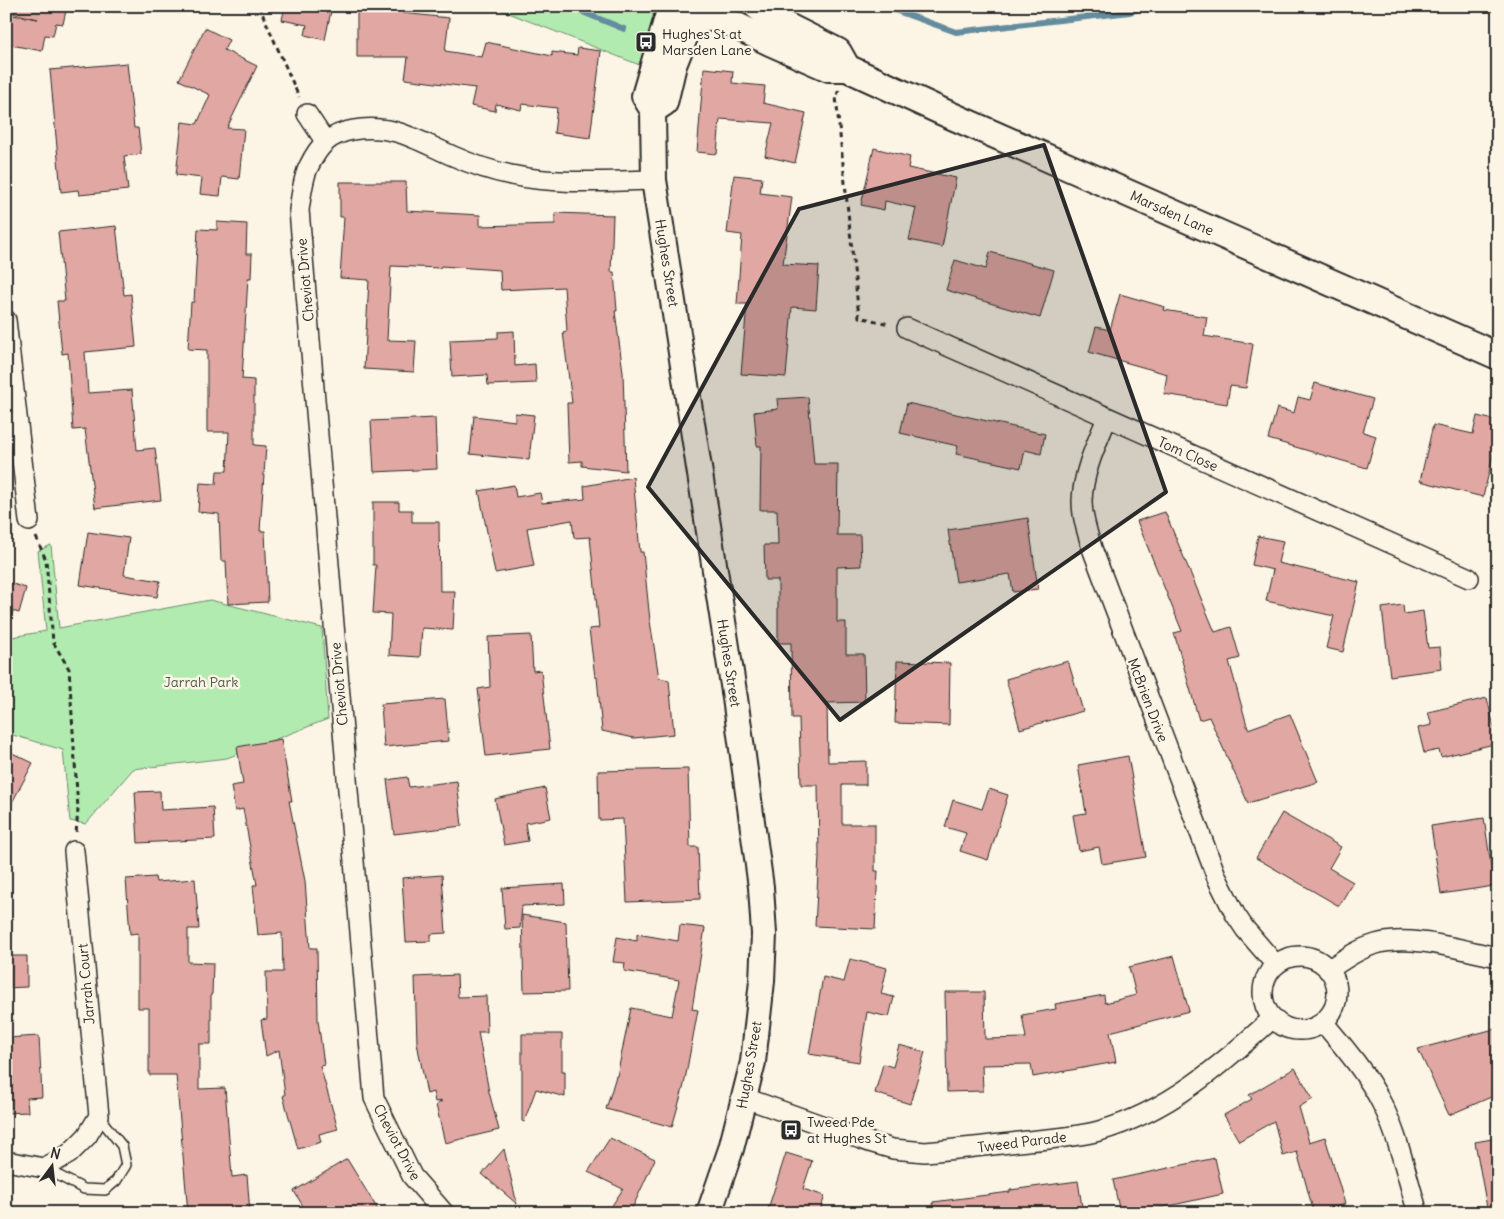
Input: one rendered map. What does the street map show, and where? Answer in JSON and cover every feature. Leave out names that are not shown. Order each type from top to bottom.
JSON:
[{"type":"main road","name":"Marsden Lane","points":[[757,6],[782,24],[838,52],[847,68]]},
{"type":"main road","name":"Marsden Lane","points":[[695,11],[829,68],[847,68],[942,112],[1498,356]]},
{"type":"street","name":"Hughes Street","points":[[695,11],[644,96],[653,110],[654,180],[735,698],[762,887],[764,934],[762,981],[753,1062],[731,1149],[709,1213]]},
{"type":"street","points":[[307,114],[325,141],[341,132],[368,127],[390,129],[425,142],[454,157],[509,175],[547,181],[654,180]]},
{"type":"street","name":"Cheviot Drive","points":[[325,141],[308,166],[299,210],[374,1098],[412,1176],[444,1213]]},
{"type":"street","points":[[6,320],[29,521]]},
{"type":"street","name":"Tom Close","points":[[907,328],[1469,578]]},
{"type":"street","name":"McBrien Drive","points":[[1107,418],[1093,453],[1086,477],[1082,502],[1092,551],[1216,878],[1245,929],[1276,965]]},
{"type":"street","name":"Jarrah Court","points":[[74,851],[98,1116]]},
{"type":"street","points":[[1328,970],[1362,949],[1390,941],[1418,942],[1498,957]]},
{"type":"street","points":[[1307,957],[1315,960],[1328,970],[1335,984],[1336,1001],[1329,1016],[1323,1022],[1310,1028],[1297,1030],[1284,1026],[1273,1018],[1265,1006],[1263,990],[1267,976],[1276,965],[1291,958],[1307,957]]},
{"type":"street","name":"Tweed Parade","points":[[745,1098],[869,1142],[908,1152],[925,1152],[1065,1137],[1099,1131],[1154,1110],[1191,1087],[1273,1018]]},
{"type":"street","points":[[1323,1022],[1368,1079],[1383,1106],[1418,1213]]},
{"type":"street","points":[[6,1161],[44,1168],[68,1154],[87,1136],[98,1116]]},
{"type":"lane","points":[[44,1168],[84,1189],[105,1190],[116,1181],[126,1165],[122,1146],[98,1116]]},
{"type":"path","points":[[259,6],[307,114]]},
{"type":"path","points":[[847,68],[836,97],[859,317],[907,328]]},
{"type":"path","points":[[29,521],[46,560],[53,642],[69,670],[78,809],[74,851]]},
{"type":"highlighted area","points":[[1044,145],[1166,492],[840,720],[648,487],[799,209]]},
{"type":"green space","points":[[491,6],[647,6],[655,17],[642,66]]},
{"type":"green space","name":"Jarrah Park","points":[[51,545],[59,628],[210,600],[322,628],[328,719],[227,758],[133,769],[86,824],[70,821],[63,750],[6,733],[6,638],[46,631],[38,551]]},
{"type":"building","points":[[13,6],[67,6],[63,24],[56,23],[53,36],[45,35],[42,51],[6,44],[6,14],[38,19],[12,13]]},
{"type":"building","points":[[285,6],[332,6],[325,40],[305,35],[307,25],[282,20]]},
{"type":"building","points":[[357,9],[402,9],[402,13],[449,18],[445,51],[482,57],[486,42],[552,56],[552,52],[577,55],[578,48],[601,51],[590,138],[554,133],[557,108],[522,104],[521,110],[496,104],[495,111],[471,106],[475,88],[405,79],[408,57],[357,57]]},
{"type":"building","points":[[205,28],[229,40],[224,50],[257,66],[227,128],[244,129],[239,179],[222,177],[220,196],[200,194],[202,178],[176,175],[182,122],[197,124],[210,95],[179,80]]},
{"type":"building","points":[[127,63],[134,128],[138,128],[141,154],[124,156],[128,190],[79,195],[78,190],[61,192],[50,70]]},
{"type":"building","points":[[704,68],[733,71],[732,83],[765,86],[763,103],[806,113],[795,163],[765,156],[773,123],[720,119],[717,154],[697,152]]},
{"type":"building","points":[[874,148],[910,157],[908,168],[956,178],[942,247],[909,240],[916,208],[885,201],[884,210],[861,205]]},
{"type":"building","points":[[734,175],[762,178],[760,193],[792,197],[783,264],[819,266],[816,309],[792,307],[786,377],[741,374],[747,304],[737,304],[742,235],[727,233]]},
{"type":"building","points":[[340,182],[406,182],[407,211],[480,215],[480,226],[555,224],[555,213],[613,215],[611,272],[614,272],[617,311],[615,311],[623,372],[626,471],[582,466],[582,461],[569,462],[567,403],[572,403],[563,332],[567,331],[564,287],[501,290],[500,270],[441,266],[440,268],[391,266],[387,340],[416,341],[414,372],[364,369],[369,280],[340,278],[344,217],[340,217]]},
{"type":"building","points":[[217,222],[247,224],[246,254],[252,254],[251,278],[248,278],[242,379],[254,380],[254,445],[266,446],[260,531],[265,531],[268,602],[228,604],[226,561],[221,561],[219,514],[198,512],[200,483],[216,484],[217,471],[227,471],[229,432],[207,432],[207,350],[188,349],[191,302],[194,302],[198,229],[217,230]]},
{"type":"building","points":[[116,226],[124,295],[131,294],[136,347],[85,352],[88,393],[132,390],[137,450],[155,448],[161,500],[95,508],[85,429],[73,430],[68,353],[62,354],[57,301],[65,301],[58,232]]},
{"type":"building","points":[[990,252],[1054,270],[1040,318],[946,290],[955,260],[986,269]]},
{"type":"building","points":[[1120,294],[1165,307],[1164,310],[1207,317],[1204,336],[1253,344],[1246,388],[1230,386],[1227,404],[1164,394],[1167,374],[1089,352],[1096,327],[1110,330]]},
{"type":"building","points":[[514,331],[515,366],[535,364],[536,383],[488,385],[487,375],[452,377],[450,340],[498,338],[498,332]]},
{"type":"building","points":[[1315,383],[1373,399],[1363,432],[1376,436],[1367,468],[1268,439],[1277,408],[1294,413],[1298,397],[1310,400]]},
{"type":"building","points":[[808,397],[814,464],[838,464],[837,535],[860,535],[861,566],[837,567],[837,622],[846,622],[846,654],[864,654],[865,702],[827,703],[828,762],[866,761],[866,785],[842,785],[842,824],[875,824],[875,871],[878,871],[875,929],[815,926],[819,857],[818,785],[801,785],[799,718],[792,718],[791,643],[778,643],[778,580],[765,580],[764,545],[778,545],[777,510],[760,510],[761,446],[757,446],[754,412],[778,409],[777,399]]},
{"type":"building","points":[[907,403],[1045,434],[1041,454],[1025,450],[1021,468],[956,454],[958,446],[900,433]]},
{"type":"building","points":[[515,413],[534,415],[529,460],[470,454],[474,416],[515,421]]},
{"type":"building","points":[[1477,416],[1498,421],[1498,435],[1483,497],[1420,481],[1433,425],[1473,434]]},
{"type":"building","points":[[435,418],[437,469],[374,472],[371,421]]},
{"type":"building","points":[[633,477],[640,552],[643,552],[650,621],[659,678],[669,680],[674,734],[634,738],[602,731],[597,677],[595,677],[589,629],[599,628],[590,537],[574,538],[572,520],[527,528],[534,566],[495,573],[479,491],[514,485],[516,497],[540,493],[542,503],[585,499],[584,486]]},
{"type":"building","points":[[373,502],[399,502],[399,510],[412,510],[412,522],[439,522],[440,591],[455,591],[453,630],[422,628],[420,657],[389,655],[391,614],[373,613],[376,565],[373,565]]},
{"type":"building","points":[[1165,512],[1215,632],[1231,627],[1240,658],[1229,661],[1248,729],[1290,714],[1318,782],[1248,803],[1209,717],[1199,720],[1174,633],[1182,631],[1137,521]]},
{"type":"building","points":[[1028,518],[1038,589],[1013,592],[1010,574],[956,582],[948,530]]},
{"type":"building","points":[[88,532],[129,538],[124,575],[160,581],[157,597],[80,585]]},
{"type":"building","points":[[1258,536],[1283,541],[1278,563],[1359,582],[1343,652],[1326,648],[1334,616],[1266,601],[1273,570],[1252,565]]},
{"type":"building","points":[[6,582],[26,588],[19,613],[6,609]]},
{"type":"building","points":[[1403,605],[1404,614],[1423,611],[1428,648],[1440,647],[1442,669],[1390,676],[1382,608]]},
{"type":"building","points":[[531,635],[533,671],[541,670],[550,749],[486,756],[478,689],[490,687],[488,637]]},
{"type":"building","points":[[897,661],[950,663],[949,725],[895,723]]},
{"type":"building","points":[[1068,661],[1083,711],[1020,729],[1006,679]]},
{"type":"building","points":[[1487,698],[1498,743],[1441,757],[1439,750],[1424,753],[1418,728],[1432,725],[1428,712]]},
{"type":"building","points":[[445,699],[449,741],[384,747],[381,704]]},
{"type":"building","points":[[281,739],[292,801],[289,801],[305,881],[310,948],[317,948],[318,1020],[324,1065],[320,1066],[338,1129],[319,1134],[321,1142],[298,1149],[283,1096],[285,1095],[279,1050],[266,1056],[261,1020],[267,1019],[266,972],[283,972],[282,933],[258,935],[253,885],[257,885],[243,809],[235,811],[231,786],[243,784],[237,747]]},
{"type":"building","points":[[6,750],[33,763],[6,814]]},
{"type":"building","points":[[1128,756],[1146,857],[1102,864],[1099,847],[1079,851],[1073,815],[1086,813],[1078,765]]},
{"type":"building","points":[[688,769],[690,847],[698,847],[700,899],[627,902],[623,819],[599,820],[598,771]]},
{"type":"building","points":[[407,777],[409,787],[457,781],[462,826],[394,834],[387,780]]},
{"type":"building","points":[[545,788],[551,818],[525,823],[528,841],[504,845],[495,799]]},
{"type":"building","points":[[989,789],[1008,795],[988,860],[960,851],[966,833],[945,827],[953,800],[982,809]]},
{"type":"building","points":[[160,791],[161,810],[213,807],[215,839],[138,843],[135,792]]},
{"type":"building","points":[[1282,813],[1341,847],[1329,868],[1353,882],[1339,906],[1256,858]]},
{"type":"building","points":[[1484,818],[1494,886],[1441,894],[1431,826]]},
{"type":"building","points":[[442,875],[446,933],[431,934],[431,941],[406,942],[402,878]]},
{"type":"building","points":[[155,877],[156,882],[195,879],[199,929],[188,929],[188,962],[213,963],[211,1044],[199,1044],[199,1089],[225,1088],[232,1177],[247,1175],[250,1213],[188,1213],[176,1075],[149,1075],[149,1008],[138,1008],[138,933],[130,934],[126,879]]},
{"type":"building","points":[[564,884],[565,904],[522,906],[520,928],[505,929],[502,888]]},
{"type":"building","points":[[522,915],[566,922],[568,991],[524,992]]},
{"type":"building","points":[[680,925],[705,928],[692,1009],[698,1010],[684,1085],[672,1127],[606,1109],[617,1076],[631,1008],[672,1016],[679,980],[624,971],[625,963],[613,962],[617,937],[637,941],[637,934],[678,941]]},
{"type":"building","points":[[6,956],[27,956],[27,987],[6,988]]},
{"type":"building","points":[[1174,956],[1189,1011],[1110,1032],[1116,1062],[1033,1077],[1031,1064],[982,1065],[983,1091],[947,1092],[945,992],[984,992],[985,1039],[1026,1038],[1022,1015],[1056,1009],[1055,1004],[1104,995],[1105,1003],[1136,995],[1129,967]]},
{"type":"building","points":[[850,959],[887,968],[881,994],[894,997],[889,1017],[867,1012],[859,1062],[809,1054],[823,977],[844,982]]},
{"type":"building","points":[[457,975],[458,997],[486,996],[487,1032],[478,1032],[489,1092],[499,1130],[445,1143],[436,1105],[442,1101],[435,1102],[433,1092],[427,1094],[417,1043],[415,977]]},
{"type":"building","points":[[1498,1028],[1498,1094],[1449,1115],[1418,1049]]},
{"type":"building","points":[[522,1034],[562,1034],[562,1071],[565,1071],[565,1097],[536,1089],[524,1122],[522,1121]]},
{"type":"building","points":[[39,1036],[42,1097],[27,1098],[28,1112],[6,1113],[6,1038]]},
{"type":"building","points":[[899,1045],[925,1052],[910,1104],[875,1093],[883,1064],[893,1067]]},
{"type":"building","points":[[1295,1068],[1313,1099],[1299,1107],[1309,1142],[1325,1137],[1345,1204],[1314,1213],[1297,1152],[1283,1156],[1274,1121],[1239,1141],[1224,1115],[1252,1099],[1249,1095]]},
{"type":"building","points":[[610,1138],[655,1159],[630,1213],[607,1213],[623,1189],[588,1172]]},
{"type":"building","points":[[1498,1138],[1498,1213],[1488,1213],[1475,1142]]},
{"type":"building","points":[[504,1149],[517,1204],[482,1174]]},
{"type":"building","points":[[786,1153],[812,1161],[803,1189],[825,1196],[819,1213],[779,1213],[768,1209]]},
{"type":"building","points":[[1215,1158],[1223,1194],[1137,1213],[1120,1213],[1113,1180]]},
{"type":"building","points":[[347,1159],[380,1213],[307,1213],[294,1191]]},
{"type":"building","points":[[1078,1181],[1083,1213],[934,1213],[933,1202]]},
{"type":"waterway","points":[[568,6],[624,29]]},
{"type":"waterway","points":[[883,6],[956,32],[1130,12],[1146,6]]},
{"type":"place","name":"Hughes St at Marsden Lane","points":[[646,42]]},
{"type":"place","name":"Tweed Pde at Hughes St","points":[[791,1130]]}]
